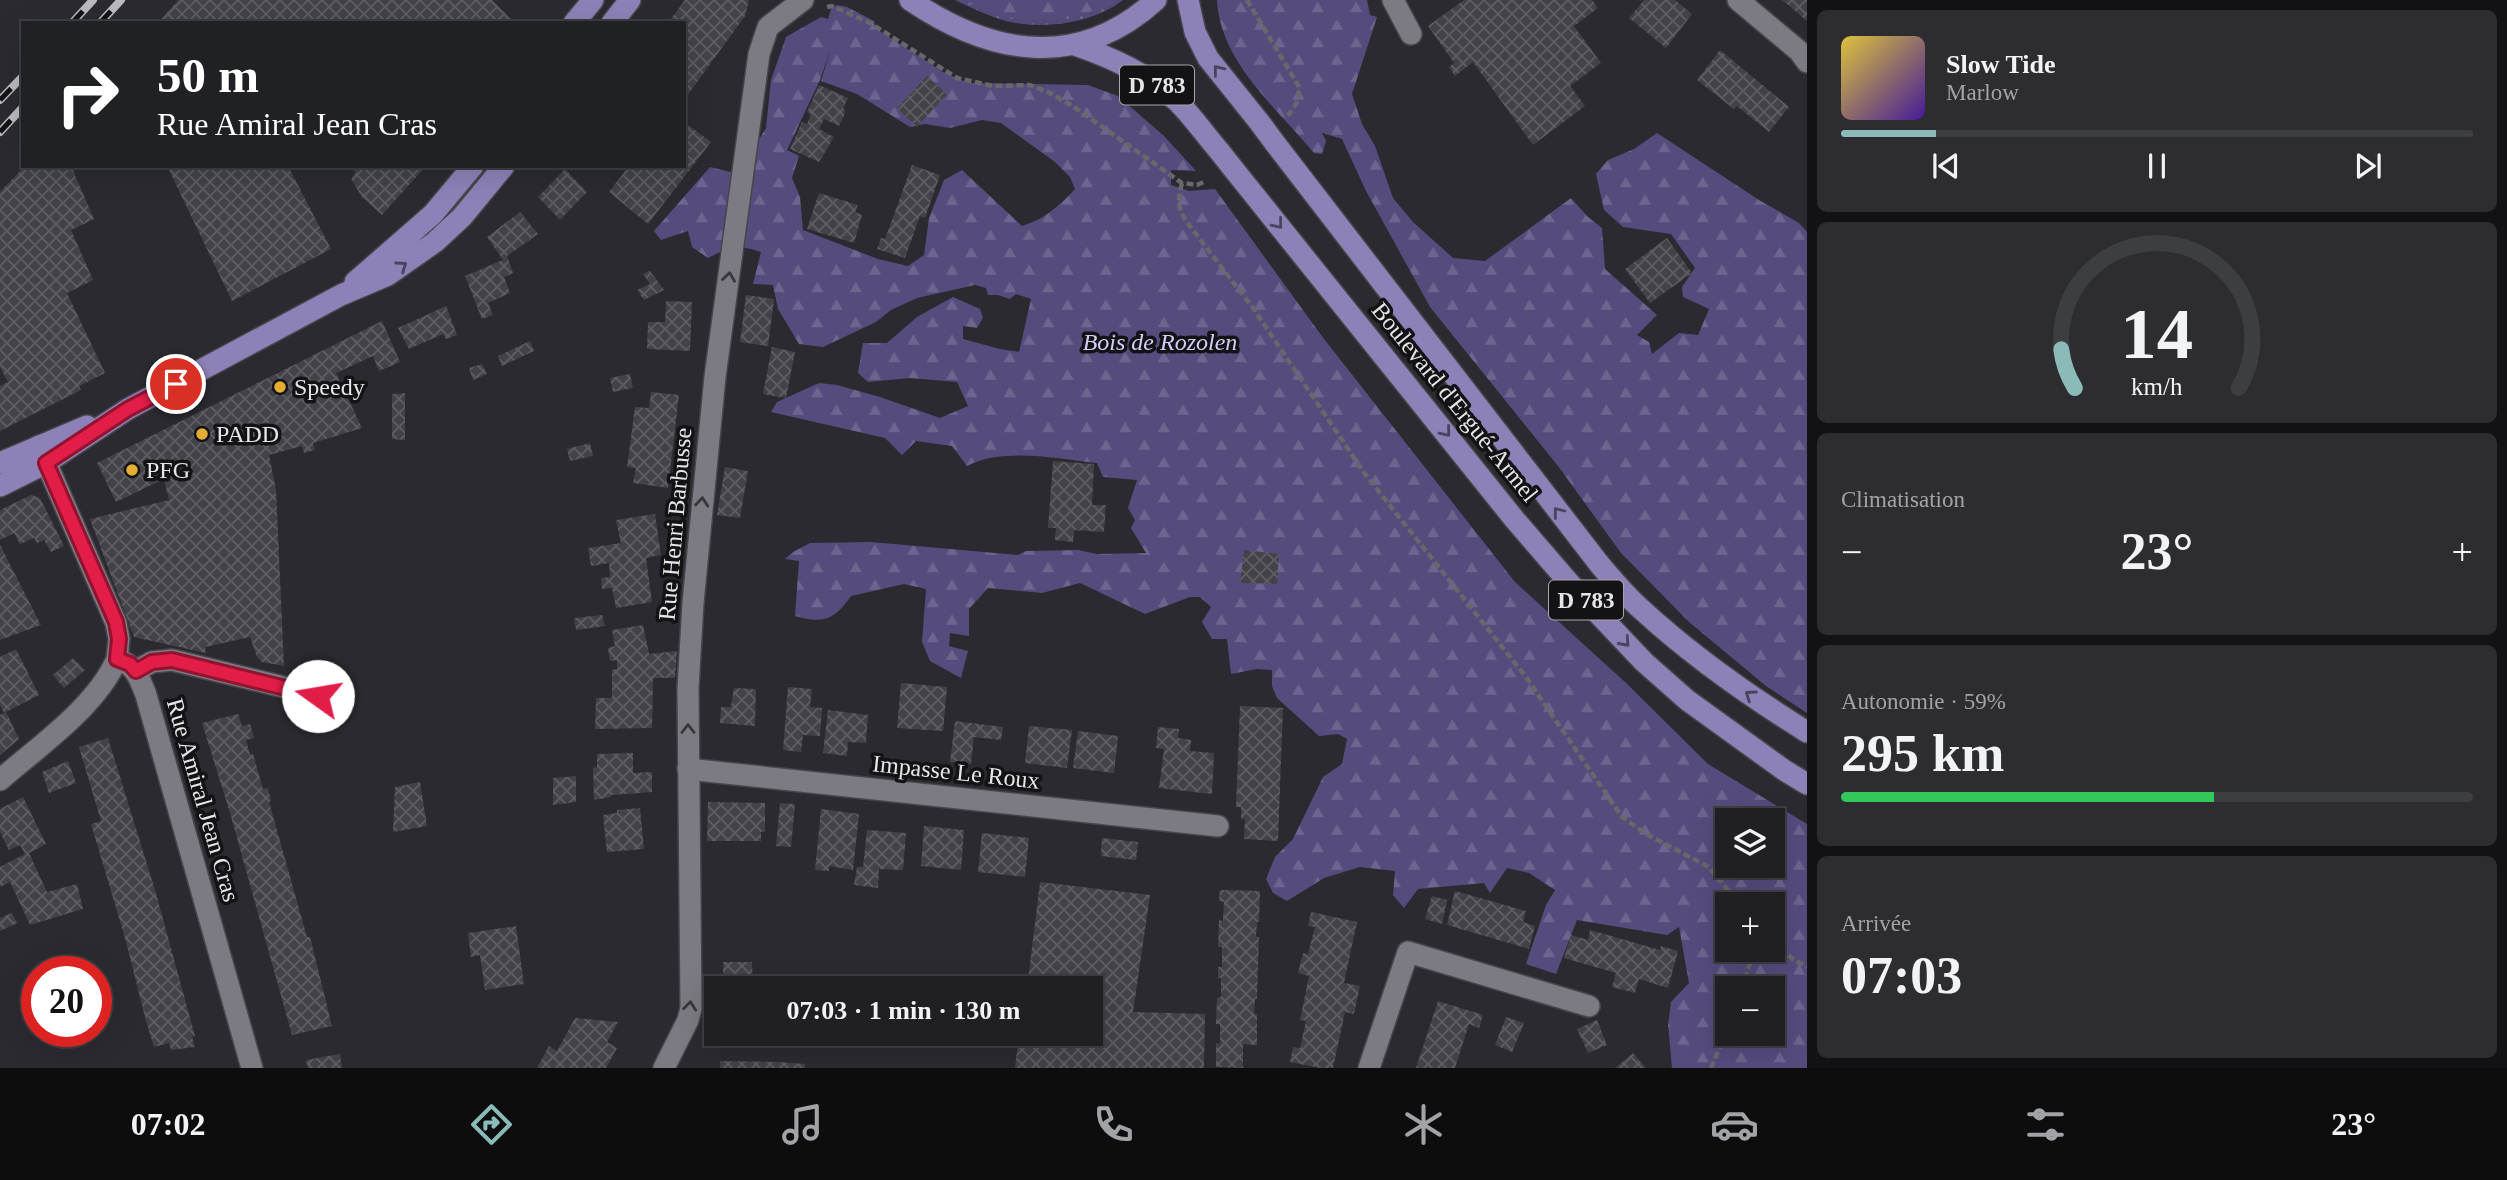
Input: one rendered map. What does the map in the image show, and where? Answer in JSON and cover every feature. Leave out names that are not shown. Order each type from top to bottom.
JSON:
[{"type":"main road","points":[[576,21],[593,0]]},
{"type":"main road","points":[[614,21],[630,0]]},
{"type":"main road","points":[[910,0],[941,19],[996,43],[1026,48],[1075,45],[1112,30],[1142,13],[1156,0]]},
{"type":"main road","name":"Boulevard d'Ergué-Armel","points":[[1188,0],[1195,32],[1208,58],[1600,565],[1640,608],[1677,639],[1728,680],[1807,733]]},
{"type":"main road","name":"Boulevard d'Ergué-Armel","points":[[1075,45],[1110,57],[1159,86],[1179,103],[1515,520],[1572,586],[1644,662],[1686,700],[1807,784]]},
{"type":"main road","points":[[341,295],[433,214],[471,168]]},
{"type":"main road","points":[[0,486],[43,454],[341,295],[388,275],[435,242],[462,216],[502,168]]},
{"type":"main road","points":[[0,463],[43,454]]},
{"type":"street","name":"Rue Henri Barbusse","points":[[664,1068],[688,1020],[691,1008],[688,688],[692,615],[705,470],[756,71],[768,27],[803,0]]},
{"type":"street","points":[[1393,0],[1411,34]]},
{"type":"street","points":[[1738,0],[1799,51],[1807,62]]},
{"type":"street","points":[[0,780],[92,696],[108,678],[117,659],[119,639],[116,622],[43,454]]},
{"type":"street","points":[[117,659],[130,664],[136,671],[152,662],[172,660],[342,701]]},
{"type":"street","name":"Rue Amiral Jean Cras","points":[[136,671],[150,708],[252,1068]]},
{"type":"street","name":"Impasse Le Roux","points":[[688,769],[1218,826]]},
{"type":"street","points":[[1369,1068],[1408,952],[1589,1006]]},
{"type":"path","points":[[1247,0],[1298,85],[1300,93],[1297,102],[1283,120]]},
{"type":"path","points":[[832,6],[870,23],[957,78],[984,85],[1030,85],[1040,88],[1074,107],[1182,183],[1197,185],[1206,181]]},
{"type":"path","points":[[1182,183],[1177,201],[1186,221],[1253,308],[1365,474],[1526,677],[1622,817],[1648,835],[1709,867],[1729,892]]},
{"type":"path","points":[[1785,952],[1807,967]]},
{"type":"path","points":[[1711,1068],[1720,1046]]},
{"type":"shaded area","points":[[955,0],[1123,0],[1082,20],[1036,25],[999,19]]},
{"type":"green space","points":[[963,0],[1120,0],[1086,13],[1030,19],[1004,16]]},
{"type":"green space","points":[[1217,0],[1367,0],[1370,15],[1377,17],[1352,94],[1362,124],[1375,146],[1393,198],[1413,222],[1453,258],[1485,261],[1571,198],[1602,228],[1605,269],[1657,315],[1637,335],[1649,342],[1652,354],[1679,333],[1698,335],[1709,309],[1683,297],[1682,287],[1695,268],[1671,234],[1623,227],[1604,210],[1596,174],[1608,160],[1634,149],[1657,133],[1799,223],[1807,232],[1807,713],[1766,686],[1689,622],[1621,553],[1558,466],[1430,307],[1366,191],[1342,139],[1322,133],[1326,141],[1322,154],[1314,153],[1239,64],[1228,44]]},
{"type":"green space","name":"Bois de Rozolen","points":[[837,5],[847,7],[874,21],[875,28],[943,72],[968,83],[1088,85],[1118,96],[1164,136],[1196,171],[1171,170],[1171,185],[1189,191],[1215,189],[1324,339],[1515,582],[1625,682],[1708,764],[1781,808],[1715,808],[1715,878],[1785,878],[1785,811],[1807,824],[1807,1068],[1672,1068],[1668,1025],[1671,1002],[1689,983],[1679,927],[1667,935],[1577,920],[1556,974],[1526,964],[1546,905],[1555,890],[1529,873],[1507,868],[1490,893],[1484,883],[1418,889],[1404,908],[1393,895],[1395,871],[1360,867],[1324,878],[1287,901],[1273,893],[1266,879],[1275,857],[1293,839],[1323,777],[1342,764],[1347,739],[1338,734],[1319,736],[1277,698],[1272,686],[1272,670],[1257,669],[1231,674],[1227,639],[1212,639],[1202,622],[1211,607],[1200,597],[1190,597],[1145,614],[1080,583],[1042,593],[988,588],[969,609],[969,636],[950,633],[949,646],[968,651],[961,678],[930,661],[922,642],[926,589],[904,584],[851,596],[839,610],[827,618],[813,620],[795,616],[799,561],[785,559],[810,543],[871,542],[1018,555],[1026,551],[1078,550],[1097,554],[1146,553],[1131,528],[1135,520],[1128,508],[1137,480],[1103,477],[1097,463],[1014,456],[982,460],[967,466],[952,446],[916,441],[902,455],[885,438],[771,412],[777,402],[819,383],[880,397],[940,418],[968,406],[957,382],[910,378],[868,382],[858,373],[863,343],[887,343],[917,317],[953,297],[980,309],[983,318],[977,328],[963,326],[963,339],[1019,352],[1031,299],[1016,294],[1010,299],[988,295],[986,288],[975,285],[917,298],[891,310],[876,322],[823,347],[799,344],[778,309],[773,285],[753,284],[761,252],[734,247],[708,258],[692,247],[688,231],[661,240],[654,231],[710,167],[738,174],[766,128],[771,80],[786,37],[821,17],[828,19],[831,9]],"holes":[[[831,48],[821,81],[857,94],[910,127],[925,124],[950,128],[982,120],[1001,123],[1055,162],[1070,177],[1075,189],[1051,211],[1022,226],[962,170],[944,180],[929,218],[924,255],[908,266],[878,259],[803,230],[800,197],[792,178],[799,156],[787,150],[820,80]]]},
{"type":"building","points":[[178,0],[492,0],[513,21],[160,21]]},
{"type":"building","points":[[685,0],[749,0],[745,16],[686,97],[686,21],[669,21]]},
{"type":"building","points":[[1464,0],[1592,0],[1598,8],[1574,26],[1601,63],[1570,86],[1585,106],[1533,145],[1473,62],[1455,76],[1449,67],[1454,63],[1428,26]]},
{"type":"building","points":[[1644,0],[1675,0],[1692,14],[1666,48],[1629,18]]},
{"type":"building","points":[[1781,0],[1807,0],[1807,21],[1787,4]]},
{"type":"building","points":[[1720,50],[1789,107],[1769,132],[1737,106],[1734,109],[1697,80]]},
{"type":"building","points":[[927,76],[947,94],[917,127],[897,108]]},
{"type":"building","points":[[819,85],[848,98],[839,126],[824,119],[819,129],[834,137],[819,162],[790,149],[802,122],[807,124],[811,114],[807,112]]},
{"type":"building","points":[[686,123],[711,142],[648,224],[609,192],[627,168],[686,168]]},
{"type":"building","points":[[912,165],[940,175],[925,218],[920,216],[905,258],[877,249],[881,238],[885,239]]},
{"type":"building","points":[[23,168],[72,168],[94,219],[71,230],[93,280],[67,293],[105,373],[79,386],[81,390],[0,431],[0,386],[8,382],[0,367],[0,192]]},
{"type":"building","points":[[168,168],[289,168],[331,249],[232,301]]},
{"type":"building","points":[[352,168],[424,168],[382,215],[362,197],[351,179],[356,172]]},
{"type":"building","points":[[565,169],[587,192],[560,220],[538,197]]},
{"type":"building","points":[[819,193],[858,205],[855,212],[862,215],[854,243],[807,229]]},
{"type":"building","points":[[520,212],[538,234],[507,256],[513,273],[504,277],[510,293],[488,303],[493,315],[482,319],[465,276],[503,260],[487,237]]},
{"type":"building","points":[[1667,238],[1692,273],[1650,303],[1625,269]]},
{"type":"building","points":[[650,271],[664,290],[644,300],[637,290],[650,284],[643,274]]},
{"type":"building","points":[[746,295],[774,299],[768,346],[740,342]]},
{"type":"building","points":[[666,301],[692,302],[690,351],[647,349],[648,322],[665,322]]},
{"type":"building","points":[[446,306],[457,335],[446,339],[443,334],[409,349],[398,328]]},
{"type":"building","points":[[382,321],[400,362],[379,371],[373,356],[336,373],[362,428],[313,443],[315,450],[304,453],[302,446],[269,455],[276,490],[284,666],[262,662],[257,657],[250,637],[205,647],[206,653],[134,637],[90,519],[169,500],[164,479],[116,502],[97,463]]},
{"type":"building","points":[[530,341],[534,351],[502,366],[498,356]]},
{"type":"building","points":[[772,347],[795,352],[786,398],[763,394]]},
{"type":"building","points":[[482,364],[487,374],[473,380],[469,368]]},
{"type":"building","points":[[630,374],[633,388],[613,392],[610,378]]},
{"type":"building","points":[[651,392],[679,395],[668,488],[633,483],[636,468],[627,467],[635,407],[649,408]]},
{"type":"building","points":[[405,393],[405,440],[392,439],[392,394]]},
{"type":"building","points":[[590,443],[593,456],[570,461],[567,449]]},
{"type":"building","points":[[1053,461],[1094,464],[1092,505],[1106,505],[1104,532],[1074,530],[1073,542],[1055,540],[1056,528],[1048,528]]},
{"type":"building","points":[[725,467],[748,471],[740,518],[717,515]]},
{"type":"building","points":[[31,495],[40,498],[64,546],[51,552],[44,540],[37,543],[34,538],[20,544],[14,533],[0,540],[0,510]]},
{"type":"building","points":[[655,514],[661,555],[646,558],[652,602],[616,608],[612,588],[602,589],[601,578],[610,577],[609,563],[591,566],[588,548],[621,543],[616,520]]},
{"type":"building","points":[[0,545],[41,625],[0,640]]},
{"type":"building","points":[[1244,550],[1279,554],[1277,584],[1240,583]]},
{"type":"building","points":[[602,615],[605,626],[576,630],[574,618]]},
{"type":"building","points":[[643,625],[649,654],[677,651],[675,678],[653,678],[652,728],[595,729],[596,698],[612,698],[612,670],[617,669],[617,660],[610,661],[608,648],[615,646],[612,630]]},
{"type":"building","points":[[16,649],[39,695],[6,712],[19,739],[0,755],[0,715],[4,713],[0,705],[0,657]]},
{"type":"building","points":[[73,658],[85,670],[64,688],[53,675]]},
{"type":"building","points":[[901,683],[947,687],[943,731],[897,728]]},
{"type":"building","points":[[788,687],[812,689],[810,707],[822,708],[820,736],[803,735],[801,752],[783,750]]},
{"type":"building","points":[[734,688],[756,689],[755,726],[720,723],[721,707],[731,707]]},
{"type":"building","points":[[1240,706],[1283,708],[1278,841],[1244,839],[1245,819],[1241,819],[1241,807],[1236,807]]},
{"type":"building","points":[[828,710],[868,715],[866,743],[848,742],[847,756],[823,753]]},
{"type":"building","points":[[238,714],[242,726],[250,724],[254,738],[246,740],[250,755],[253,754],[263,789],[268,788],[269,802],[307,937],[310,937],[332,1026],[292,1035],[202,723]]},
{"type":"building","points":[[955,721],[1003,727],[1001,740],[974,737],[971,764],[950,762]]},
{"type":"building","points":[[1029,726],[1072,730],[1067,768],[1025,763]]},
{"type":"building","points":[[1158,727],[1179,729],[1178,738],[1191,740],[1190,751],[1214,753],[1212,794],[1159,788],[1164,749],[1156,748]]},
{"type":"building","points":[[1078,731],[1118,736],[1114,773],[1073,768]]},
{"type":"building","points":[[108,738],[155,890],[195,1036],[192,1037],[195,1047],[171,1050],[169,1043],[154,1047],[146,1021],[91,824],[101,821],[79,747]]},
{"type":"building","points":[[633,753],[633,773],[652,772],[652,792],[611,795],[594,800],[593,768],[597,767],[597,754]]},
{"type":"building","points":[[68,761],[76,783],[49,793],[42,772]]},
{"type":"building","points":[[576,776],[576,802],[553,805],[553,778]]},
{"type":"building","points":[[420,782],[427,826],[393,832],[395,787]]},
{"type":"building","points":[[23,797],[46,844],[29,853],[47,892],[77,884],[83,909],[30,925],[10,882],[0,887],[0,867],[25,854],[20,845],[9,850],[0,832],[0,809]]},
{"type":"building","points":[[708,802],[765,803],[765,831],[761,832],[761,841],[707,841]]},
{"type":"building","points":[[780,803],[795,804],[791,847],[776,846]]},
{"type":"building","points":[[640,808],[644,849],[607,852],[603,815],[617,813],[617,810]]},
{"type":"building","points":[[821,809],[859,814],[853,870],[829,866],[829,871],[815,870]]},
{"type":"building","points":[[924,826],[964,830],[961,870],[921,866]]},
{"type":"building","points":[[867,830],[906,833],[903,870],[879,869],[878,888],[854,885],[857,867],[863,867]]},
{"type":"building","points":[[982,833],[1029,838],[1025,877],[978,872]]},
{"type":"building","points":[[1102,838],[1138,842],[1136,860],[1101,856]]},
{"type":"building","points":[[1040,882],[1150,895],[1133,1012],[1205,1014],[1204,1068],[1015,1068],[1018,1046],[1103,1046],[1103,976],[1029,976]]},
{"type":"building","points":[[1220,890],[1260,891],[1256,937],[1259,937],[1257,999],[1254,1014],[1257,1014],[1257,1045],[1243,1044],[1243,1068],[1216,1067],[1216,1043],[1220,1044],[1220,1024],[1216,1024],[1217,998],[1221,997],[1218,967],[1222,967],[1222,947],[1218,947],[1219,920],[1223,921],[1224,902],[1219,901]]},
{"type":"building","points":[[1455,891],[1526,911],[1523,922],[1535,926],[1529,949],[1447,925]]},
{"type":"building","points":[[1432,896],[1447,900],[1442,924],[1425,919]]},
{"type":"building","points":[[1311,912],[1357,922],[1344,983],[1360,986],[1354,1014],[1345,1012],[1333,1068],[1290,1062],[1293,1047],[1300,1048],[1306,1021],[1300,1020],[1309,976],[1298,973],[1303,953],[1308,954],[1315,927],[1308,926]]},
{"type":"building","points":[[12,913],[17,923],[0,931],[0,918]]},
{"type":"building","points":[[516,926],[524,984],[485,990],[480,955],[471,957],[468,933]]},
{"type":"building","points":[[1590,930],[1660,950],[1661,946],[1678,951],[1668,988],[1639,979],[1635,993],[1612,987],[1616,973],[1564,958],[1571,935],[1588,940]]},
{"type":"building","points":[[723,962],[752,962],[753,976],[723,976]]},
{"type":"building","points":[[1438,1001],[1483,1015],[1479,1028],[1469,1024],[1455,1068],[1416,1068]]},
{"type":"building","points":[[1506,1017],[1524,1023],[1512,1052],[1495,1045]]},
{"type":"building","points":[[575,1018],[618,1022],[607,1042],[617,1048],[606,1068],[537,1068],[549,1046],[557,1051]]},
{"type":"building","points":[[1597,1020],[1607,1045],[1588,1053],[1577,1029]]},
{"type":"building","points":[[1633,1053],[1646,1068],[1615,1068]]},
{"type":"building","points":[[340,1054],[342,1068],[308,1068],[306,1060]]},
{"type":"building","points":[[720,1061],[805,1064],[805,1068],[720,1068]]},
{"type":"railway","points":[[74,21],[93,0]]},
{"type":"railway","points":[[102,21],[121,0]]},
{"type":"railway","points":[[0,100],[21,78]]},
{"type":"railway","points":[[0,132],[21,109]]},
{"type":"place","name":"Speedy","points":[[280,387]]},
{"type":"place","name":"PADD","points":[[202,434]]},
{"type":"place","name":"PFG","points":[[132,470]]},
{"type":"route","points":[[176,384],[128,409],[46,463],[116,622],[119,639],[117,659],[130,664],[136,671],[152,662],[172,660],[318,696]]}]
